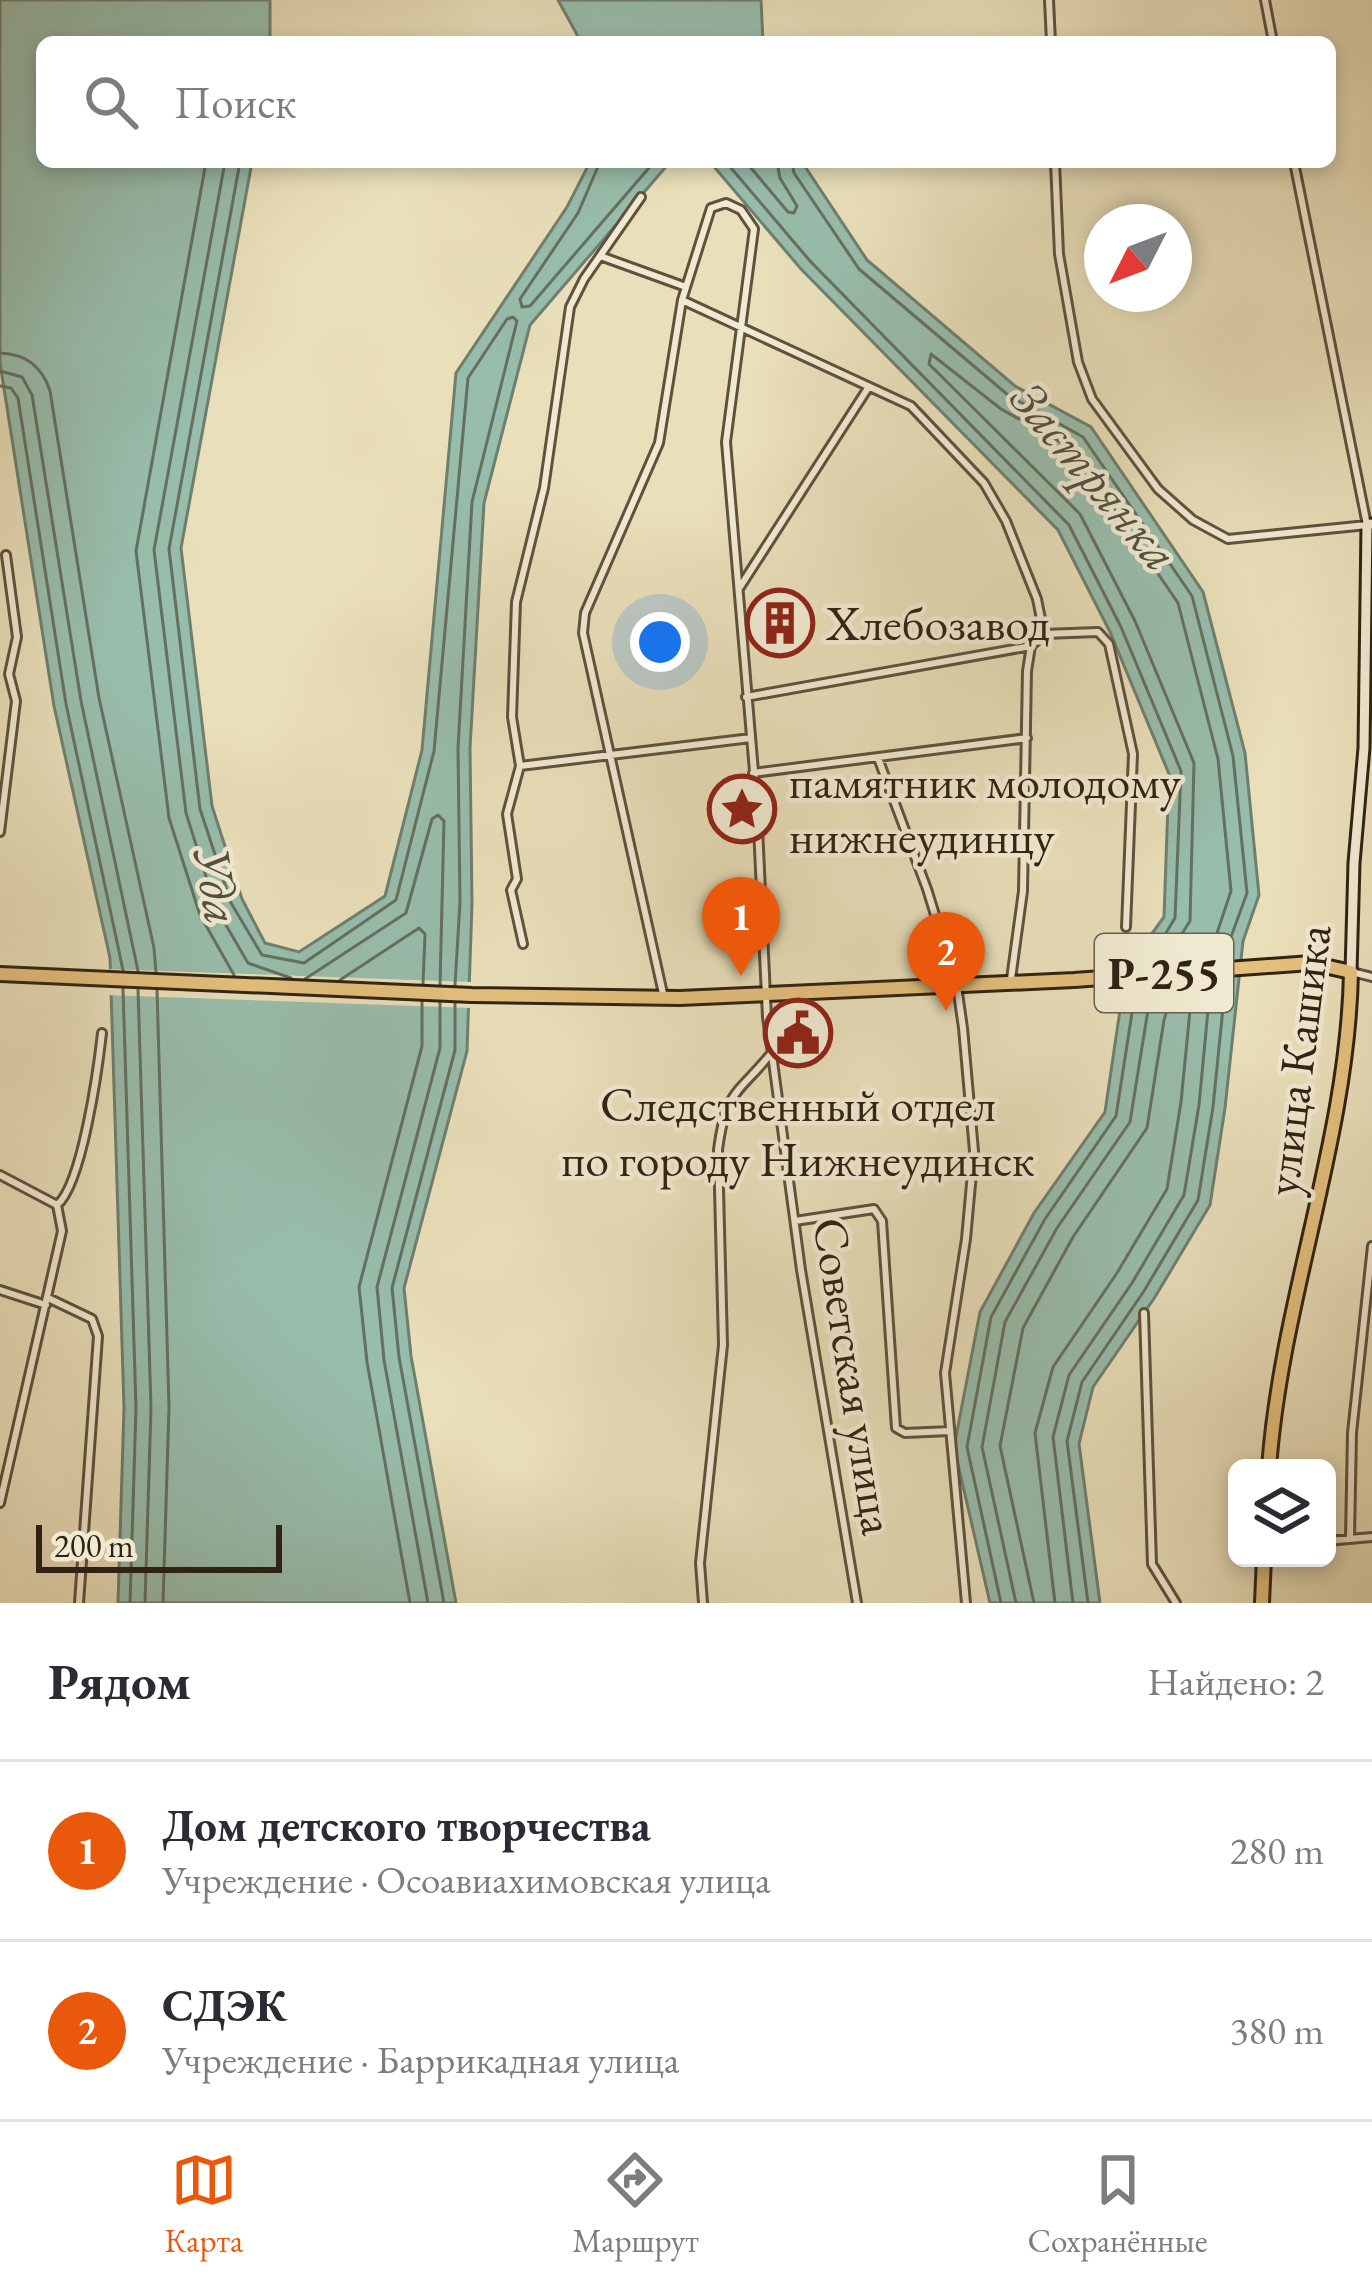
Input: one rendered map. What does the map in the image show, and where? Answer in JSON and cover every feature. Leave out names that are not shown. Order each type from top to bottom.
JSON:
[{"type":"highway","name":"Р-255","points":[[0,974],[664,998],[1311,964],[1351,972]]},
{"type":"highway","name":"улица Кашика","points":[[1271,1459],[1277,1394],[1337,1103],[1351,972]]},
{"type":"highway","points":[[1262,1603],[1264,1567]]},
{"type":"street","points":[[1049,0],[1051,36]]},
{"type":"street","points":[[1265,0],[1272,36]]},
{"type":"street","points":[[1055,168],[1058,254],[1078,362],[1092,399],[1158,489],[1193,520],[1228,539],[1369,524]]},
{"type":"street","name":"улица Кашика","points":[[1295,168],[1369,524],[1368,748],[1354,862],[1351,972]]},
{"type":"street","points":[[523,944],[512,890],[517,879],[507,814],[520,766],[512,717],[516,602],[544,488],[570,307],[641,197]]},
{"type":"street","name":"Советская улица","points":[[686,286],[710,208],[726,203],[741,210],[754,229],[726,442],[751,738],[766,996],[795,1221],[856,1603]]},
{"type":"street","points":[[603,257],[686,286],[659,443],[584,613],[583,633],[664,998]]},
{"type":"street","points":[[682,300],[911,406],[984,483],[1033,586],[1044,634]]},
{"type":"street","points":[[740,587],[868,388]]},
{"type":"street","points":[[0,832],[16,701],[4,675],[17,637],[6,555]]},
{"type":"street","points":[[746,697],[1031,646],[1044,634],[1097,632],[1109,644],[1133,754],[1126,927]]},
{"type":"street","points":[[1011,983],[1023,891],[1031,646]]},
{"type":"street","points":[[520,766],[751,738]]},
{"type":"street","points":[[753,772],[1027,738]]},
{"type":"street","points":[[878,758],[957,986],[974,1151],[945,1373],[966,1603]]},
{"type":"street","points":[[1351,972],[1372,977]]},
{"type":"street","points":[[57,1205],[71,1183],[96,1082],[102,1034]]},
{"type":"street","points":[[703,1603],[700,1563],[723,1345],[721,1126],[729,1096],[754,1076],[774,1050]]},
{"type":"street","points":[[0,1175],[57,1205]]},
{"type":"street","points":[[0,1501],[62,1231],[57,1205]]},
{"type":"street","points":[[795,1221],[874,1209],[882,1221],[896,1428],[904,1433],[950,1430]]},
{"type":"street","points":[[1350,1538],[1352,1433],[1372,1246]]},
{"type":"street","points":[[0,1290],[47,1301],[92,1319],[98,1336],[79,1603]]},
{"type":"street","points":[[1144,1313],[1152,1564],[1176,1603]]},
{"type":"street","points":[[1336,1540],[1372,1537]]},
{"type":"water","name":"Уда","points":[[0,0],[270,0],[270,36],[36,36],[36,168],[251,168],[181,548],[212,806],[242,899],[265,943],[299,952],[385,896],[422,750],[456,373],[567,207],[587,168],[665,168],[530,325],[484,503],[470,748],[467,1051],[404,1288],[411,1356],[456,1603],[118,1603],[124,1408],[110,958],[54,706],[0,363]]},
{"type":"water","points":[[558,0],[761,0],[763,36],[578,36]]},
{"type":"water","name":"Застрянка","points":[[715,168],[806,168],[867,260],[1015,386],[1091,427],[1203,592],[1245,753],[1259,895],[1243,941],[1210,1205],[1093,1387],[1079,1444],[1100,1603],[990,1603],[954,1447],[980,1312],[1034,1213],[1105,1112],[1120,1010],[1137,954],[1164,917],[1169,774],[1110,632],[1058,530],[801,269]]},
{"type":"pier","points":[[105,969],[472,982],[471,1008],[106,995]]},
{"type":"place","name":"Хлебозавод","points":[[780,623]]},
{"type":"place","name":"памятник молодому нижнеудинцу","points":[[742,809]]},
{"type":"place","name":"Дом детского творчества","points":[[741,976]]},
{"type":"place","name":"СДЭК","points":[[946,1011]]},
{"type":"place","name":"Следственный отдел по городу Нижнеудинск","points":[[798,1033]]}]
